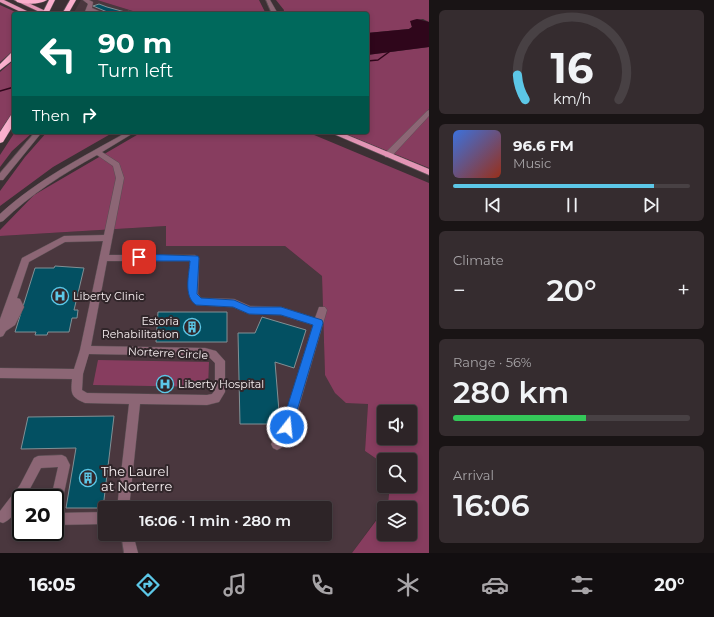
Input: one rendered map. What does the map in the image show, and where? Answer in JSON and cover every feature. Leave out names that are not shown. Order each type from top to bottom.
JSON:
[{"type":"highway","points":[[18,1],[33,2],[44,0]]},
{"type":"highway","points":[[47,12],[53,0]]},
{"type":"highway","points":[[53,0],[55,12]]},
{"type":"highway","points":[[66,12],[73,0]]},
{"type":"highway","points":[[0,68],[12,58]]},
{"type":"highway","points":[[0,140],[12,120]]},
{"type":"main road","points":[[0,0],[26,12]]},
{"type":"main road","points":[[18,1],[42,12]]},
{"type":"main road","points":[[338,134],[429,172]]},
{"type":"street","points":[[85,0],[91,2],[88,11]]},
{"type":"street","points":[[268,0],[274,12]]},
{"type":"street","points":[[388,155],[429,112]]},
{"type":"street","points":[[0,178],[37,134]]},
{"type":"street","points":[[1,217],[31,191],[70,165],[128,134]]},
{"type":"street","points":[[85,350],[120,178],[116,165],[98,151]]},
{"type":"street","points":[[1,331],[12,322],[19,307],[17,302],[11,300],[25,260],[64,239],[107,238]]},
{"type":"street","points":[[103,258],[195,258],[193,294],[195,299],[199,302],[234,303],[249,310],[281,311],[318,323]]},
{"type":"street","points":[[277,444],[287,427],[322,310]]},
{"type":"street","name":"Norterre Circle","points":[[85,350],[205,352],[212,354],[220,361],[220,392],[215,398],[207,400],[85,398],[79,396],[76,392],[78,374],[85,350]]},
{"type":"street","points":[[0,373],[78,374]]},
{"type":"street","points":[[124,501],[135,399]]},
{"type":"street","points":[[24,489],[38,462],[62,461],[64,465],[59,489]]},
{"type":"street","points":[[3,517],[12,505]]},
{"type":"street","points":[[64,519],[98,518]]},
{"type":"street","points":[[128,541],[131,553]]},
{"type":"shaded area","points":[[81,0],[97,0],[136,12],[74,12]]},
{"type":"shaded area","points":[[97,0],[259,0],[265,12],[136,12]]},
{"type":"shaded area","points":[[276,0],[429,0],[429,22],[423,19],[413,20],[411,24],[412,27],[409,29],[369,33],[369,12],[284,12],[284,10]]},
{"type":"shaded area","points":[[0,5],[16,12],[12,12],[12,52],[0,62]]},
{"type":"shaded area","points":[[417,19],[429,22],[429,47],[369,55],[369,33],[409,29],[412,27],[410,21]]},
{"type":"shaded area","points":[[429,47],[429,168],[346,134],[369,134],[369,55]]},
{"type":"shaded area","points":[[12,62],[12,113],[0,131],[0,72]]},
{"type":"shaded area","points":[[14,134],[31,134],[12,151],[0,167],[0,155]]},
{"type":"shaded area","points":[[45,134],[111,134],[53,167],[0,206],[0,191],[25,157]]},
{"type":"shaded area","points":[[139,134],[312,134],[429,183],[429,553],[352,553],[377,519],[377,541],[417,541],[417,501],[388,501],[389,493],[417,493],[417,453],[377,453],[377,459],[365,451],[368,404],[346,403],[335,393],[325,375],[322,276],[285,246],[166,246],[166,226],[0,236],[0,230],[34,195]]},
{"type":"shaded area","name":"Liberty Hospital","points":[[166,226],[166,246],[285,246],[322,276],[325,375],[368,404],[365,451],[377,459],[377,493],[389,493],[388,501],[377,501],[377,518],[352,553],[0,553],[0,236]]},
{"type":"shaded area","points":[[98,360],[209,362],[208,387],[93,385]]},
{"type":"building","points":[[99,4],[125,12],[107,12],[93,6]]},
{"type":"building","points":[[55,266],[84,268],[74,310],[78,310],[77,318],[72,318],[69,332],[48,332],[47,335],[35,335],[36,332],[15,332],[35,268],[54,268]]},
{"type":"building","name":"Estoria Rehabilitation","points":[[158,312],[227,312],[227,342],[156,342]]},
{"type":"building","points":[[262,317],[306,330],[294,368],[275,362],[280,424],[240,424],[238,333],[255,333]]},
{"type":"building","name":"The Laurel at Norterre","points":[[114,416],[104,501],[98,501],[98,508],[66,508],[76,448],[21,449],[28,417]]},
{"type":"waterway","points":[[369,61],[378,60],[389,52]]},
{"type":"waterway","points":[[0,91],[12,88]]},
{"type":"place","name":"Liberty Clinic","points":[[60,296]]},
{"type":"place","name":"Estoria Rehabilitation","points":[[192,327]]},
{"type":"place","name":"Liberty Hospital","points":[[165,384]]},
{"type":"place","name":"The Laurel at Norterre","points":[[88,478]]},
{"type":"route","points":[[139,257],[195,258],[193,294],[195,299],[199,302],[234,303],[249,310],[281,311],[318,323],[287,427]]}]
